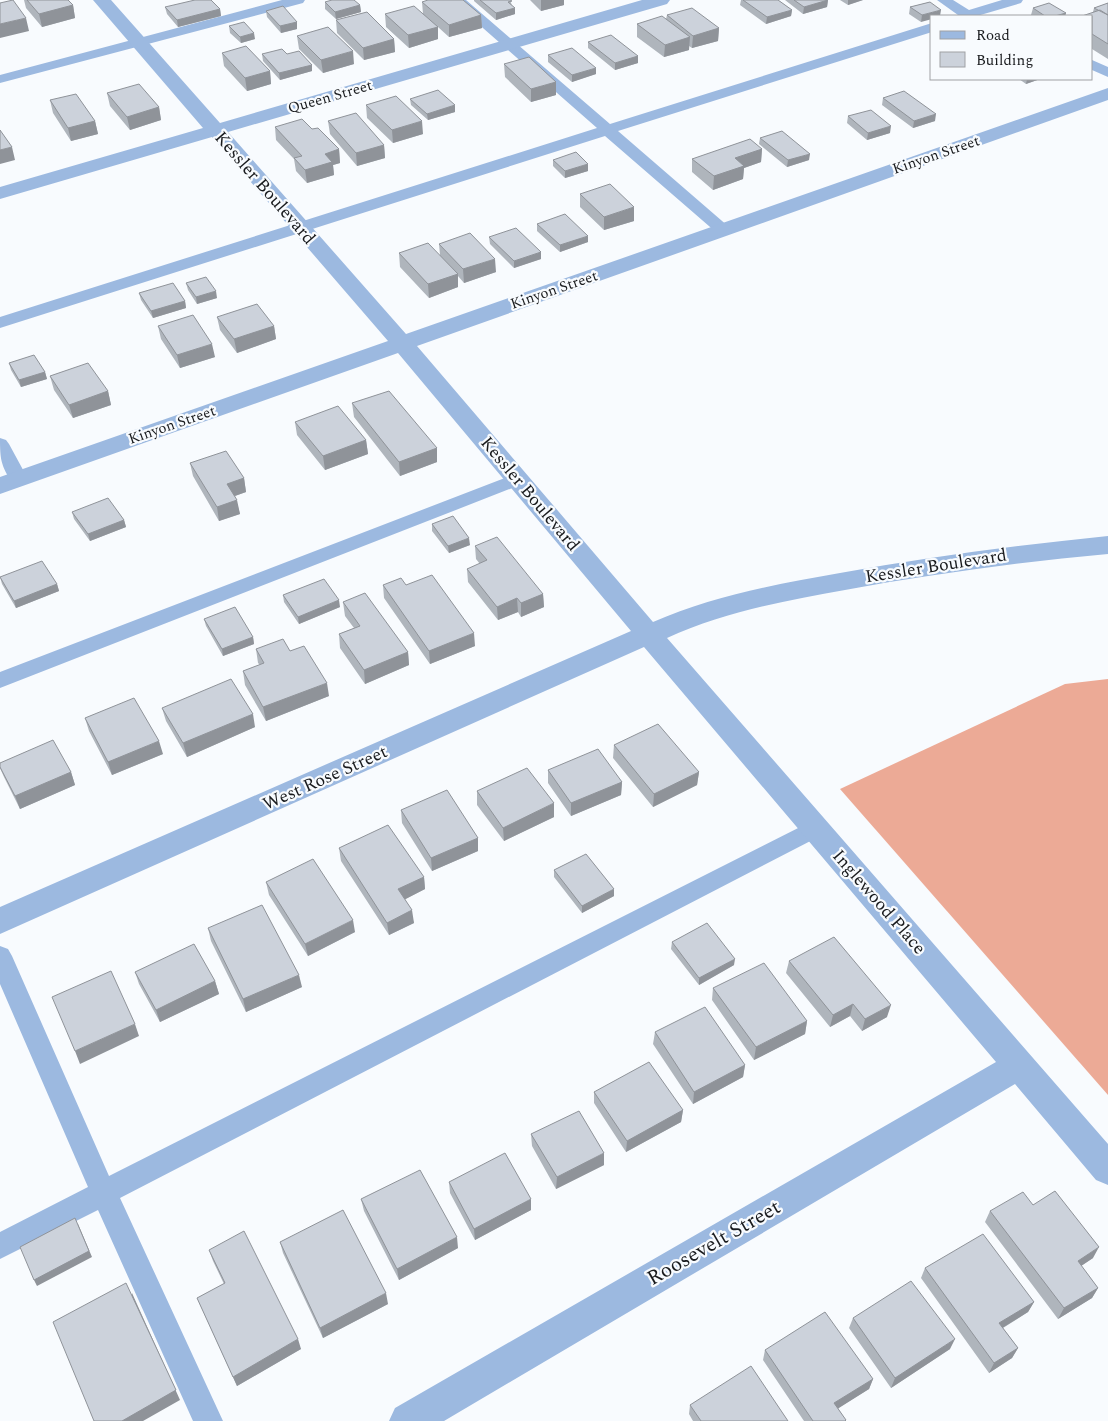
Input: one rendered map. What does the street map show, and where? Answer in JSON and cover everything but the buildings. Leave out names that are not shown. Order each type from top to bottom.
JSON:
[{"type":"street","name":"Kessler Boulevard","points":[[102,0],[402,343],[649,635],[684,619],[761,596],[884,574],[1016,554],[1108,544]]},
{"type":"street","name":"Queen Street","points":[[0,193],[660,0]]},
{"type":"street","name":"Kinyon Street","points":[[10,482],[1108,94]]},
{"type":"street","name":"Inglewood Place","points":[[649,635],[1108,1168]]},
{"type":"street","name":"West Rose Street","points":[[0,921],[649,635]]},
{"type":"street","name":"Roosevelt Street","points":[[408,1421],[1019,1065]]},
{"type":"lane","points":[[0,79],[298,0]]},
{"type":"lane","points":[[458,0],[610,131],[664,181],[723,230]]},
{"type":"lane","points":[[944,0],[965,15]]},
{"type":"lane","points":[[969,15],[1016,0]]},
{"type":"lane","points":[[994,7],[1007,15]]},
{"type":"lane","points":[[0,323],[610,131],[930,28]]},
{"type":"lane","points":[[1093,65],[1108,73]]},
{"type":"lane","points":[[0,444],[10,482]]},
{"type":"lane","points":[[0,680],[518,479]]},
{"type":"lane","points":[[0,1246],[816,828]]},
{"type":"lane","points":[[0,956],[104,1194],[208,1421]]},
{"type":"shaded area","points":[[1108,679],[1108,1095],[840,789],[1065,684]]}]
